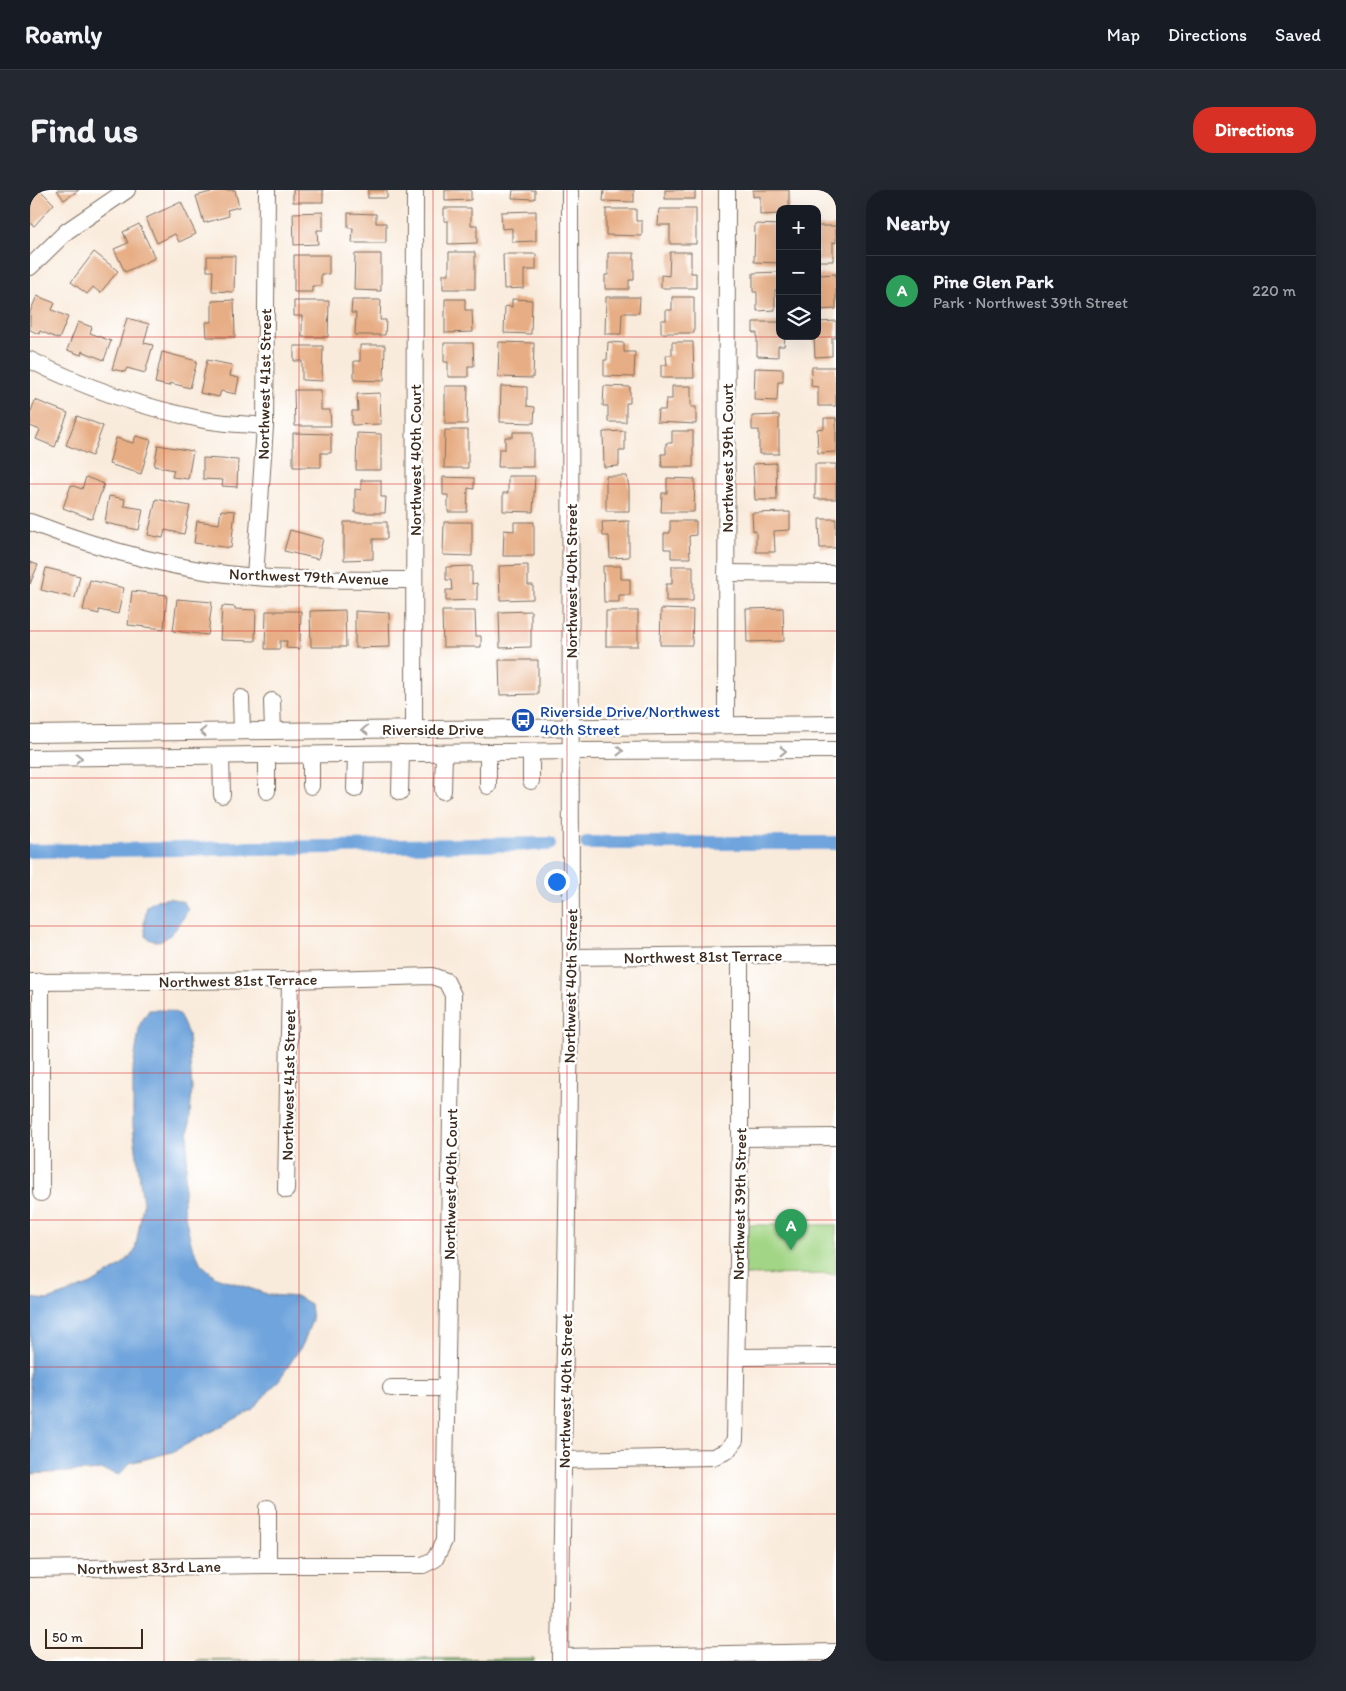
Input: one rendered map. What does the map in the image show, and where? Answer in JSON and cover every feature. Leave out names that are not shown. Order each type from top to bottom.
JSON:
[{"type":"street","points":[[30,267],[67,231],[127,190]]},
{"type":"street","name":"Northwest 41st Street","points":[[255,577],[266,426],[267,190]]},
{"type":"street","name":"Northwest 40th Court","points":[[414,730],[415,190]]},
{"type":"street","name":"Northwest 40th Street","points":[[560,1659],[571,957],[570,190]]},
{"type":"street","name":"Northwest 39th Court","points":[[726,725],[727,190]]},
{"type":"street","points":[[30,360],[58,374],[127,401],[202,420],[266,426]]},
{"type":"street","name":"Northwest 79th Avenue","points":[[30,522],[83,542],[146,560],[195,570],[255,577],[414,580]]},
{"type":"street","points":[[726,573],[836,574]]},
{"type":"street","points":[[241,698],[242,732]]},
{"type":"street","points":[[272,701],[273,731]]},
{"type":"street","name":"Riverside Drive","points":[[30,734],[836,724]]},
{"type":"street","name":"Riverside Drive","points":[[30,758],[571,751],[836,750]]},
{"type":"street","points":[[488,752],[488,786]]},
{"type":"street","points":[[531,752],[531,781]]},
{"type":"street","points":[[400,753],[400,792]]},
{"type":"street","points":[[443,791],[444,753]]},
{"type":"street","points":[[311,754],[311,786]]},
{"type":"street","points":[[355,788],[356,754]]},
{"type":"street","points":[[267,755],[267,792]]},
{"type":"street","points":[[221,756],[222,795]]},
{"type":"street","name":"Northwest 81st Terrace","points":[[571,957],[836,954]]},
{"type":"street","name":"Northwest 39th Street","points":[[564,1460],[713,1457],[727,1451],[735,1440],[740,1138],[740,956]]},
{"type":"street","name":"Northwest 81st Terrace","points":[[36,982],[290,980],[432,976],[446,982]]},
{"type":"street","name":"Northwest 41st Street","points":[[286,1190],[290,980]]},
{"type":"street","points":[[36,982],[41,1193]]},
{"type":"street","name":"Northwest 40th Court","points":[[435,1559],[444,1541],[447,1388],[453,995],[446,982]]},
{"type":"street","points":[[740,1138],[836,1137]]},
{"type":"street","points":[[737,1357],[836,1356]]},
{"type":"street","points":[[390,1388],[447,1388]]},
{"type":"street","points":[[268,1508],[268,1566]]},
{"type":"street","name":"Northwest 83rd Lane","points":[[30,1569],[423,1566],[435,1559]]},
{"type":"street","points":[[560,1659],[836,1652]]},
{"type":"green space","points":[[746,1225],[836,1225],[836,1274],[745,1275]]},
{"type":"green space","points":[[534,1658],[534,1661],[196,1661]]},
{"type":"water","points":[[170,898],[184,902],[188,910],[172,934],[160,941],[153,941],[146,937],[144,924],[147,906],[157,900]]},
{"type":"water","points":[[149,1010],[168,1010],[179,1014],[188,1034],[192,1089],[183,1206],[191,1243],[201,1264],[216,1277],[270,1295],[298,1297],[310,1304],[312,1320],[303,1344],[279,1380],[252,1410],[172,1452],[130,1463],[119,1475],[103,1470],[30,1474],[30,1298],[48,1300],[91,1284],[121,1266],[135,1251],[143,1204],[133,1126],[133,1068],[140,1024]]},
{"type":"building","points":[[36,190],[40,190],[54,204],[34,226],[30,223],[30,196]]},
{"type":"building","points":[[57,190],[79,190],[64,200]]},
{"type":"building","points":[[218,190],[235,190],[239,207],[227,210],[229,216],[204,223],[196,196]]},
{"type":"building","points":[[293,190],[323,190],[323,202],[293,202]]},
{"type":"building","points":[[368,190],[387,190],[387,198],[368,198]]},
{"type":"building","points":[[445,190],[471,190],[471,200],[445,201]]},
{"type":"building","points":[[513,190],[535,190],[535,199],[512,198]]},
{"type":"building","points":[[604,190],[634,190],[634,202],[603,201]]},
{"type":"building","points":[[665,190],[695,190],[695,199],[665,199]]},
{"type":"building","points":[[753,190],[789,190],[789,205],[776,205],[776,214],[760,215],[760,196],[753,197]]},
{"type":"building","points":[[181,202],[196,234],[179,242],[175,234],[157,243],[146,218]]},
{"type":"building","points":[[444,208],[471,208],[471,225],[477,225],[477,243],[448,244],[448,221],[444,221]]},
{"type":"building","points":[[606,209],[636,209],[636,221],[642,221],[642,236],[606,235]]},
{"type":"building","points":[[659,209],[696,209],[696,244],[670,244],[670,225],[658,225]]},
{"type":"building","points":[[536,211],[536,241],[512,242],[512,228],[502,229],[501,212]]},
{"type":"building","points":[[323,212],[323,230],[317,230],[318,244],[294,245],[293,213]]},
{"type":"building","points":[[348,213],[376,214],[376,223],[386,223],[386,243],[352,243],[353,228],[348,228]]},
{"type":"building","points":[[139,224],[155,258],[125,272],[114,249],[128,243],[123,232]]},
{"type":"building","points":[[755,224],[776,225],[776,263],[754,262]]},
{"type":"building","points":[[821,226],[836,226],[836,243],[833,242],[833,261],[821,261]]},
{"type":"building","points":[[94,252],[118,271],[100,293],[93,287],[87,294],[71,282]]},
{"type":"building","points":[[449,252],[475,252],[475,289],[443,289],[443,274],[449,274]]},
{"type":"building","points":[[670,252],[691,252],[691,273],[696,273],[696,288],[661,288],[661,275],[669,276]]},
{"type":"building","points":[[608,253],[634,253],[634,280],[629,280],[629,289],[605,289],[605,275],[608,275]]},
{"type":"building","points":[[355,254],[381,254],[381,291],[354,290]]},
{"type":"building","points":[[503,254],[536,254],[536,270],[524,270],[524,288],[504,289]]},
{"type":"building","points":[[294,255],[329,255],[329,274],[321,274],[321,286],[312,286],[312,292],[294,292]]},
{"type":"building","points":[[207,256],[235,256],[234,292],[212,291],[213,271],[207,271]]},
{"type":"building","points":[[776,272],[775,310],[757,311],[757,292],[753,292],[753,273]]},
{"type":"building","points":[[836,274],[836,309],[821,310],[821,275]]},
{"type":"building","points":[[37,296],[55,303],[52,310],[68,317],[59,339],[40,331],[39,334],[30,330],[30,312]]},
{"type":"building","points":[[606,297],[640,297],[639,313],[622,313],[621,334],[605,334]]},
{"type":"building","points":[[672,297],[694,297],[694,333],[661,333],[661,320],[666,320],[666,310],[672,310]]},
{"type":"building","points":[[445,299],[465,299],[465,310],[472,310],[473,332],[445,333]]},
{"type":"building","points":[[512,299],[532,300],[531,334],[504,333],[505,306],[512,307]]},
{"type":"building","points":[[234,300],[235,337],[207,337],[206,322],[212,322],[212,301]]},
{"type":"building","points":[[352,300],[381,300],[380,320],[386,320],[385,335],[355,335],[356,313],[351,313]]},
{"type":"building","points":[[294,301],[329,301],[328,337],[302,337],[302,316],[294,316]]},
{"type":"building","points":[[127,318],[149,324],[144,343],[153,345],[145,373],[127,368],[125,372],[112,369]]},
{"type":"building","points":[[836,321],[836,338],[832,338],[832,356],[815,357],[814,340],[821,340],[821,322]]},
{"type":"building","points":[[78,322],[92,327],[90,333],[111,341],[104,360],[82,351],[81,355],[67,350]]},
{"type":"building","points":[[753,322],[776,322],[776,340],[785,340],[784,346],[778,346],[778,357],[757,356],[757,333],[753,333]]},
{"type":"building","points":[[499,342],[534,343],[533,378],[498,377]]},
{"type":"building","points":[[608,342],[624,343],[624,352],[635,352],[634,377],[604,376],[604,360],[607,360]]},
{"type":"building","points":[[672,342],[693,342],[694,378],[661,378],[661,365],[667,365],[666,355],[672,355]]},
{"type":"building","points":[[444,343],[473,343],[474,366],[468,366],[468,377],[448,377],[448,362],[444,362]]},
{"type":"building","points":[[360,345],[385,345],[384,381],[354,380],[354,361],[360,361]]},
{"type":"building","points":[[294,346],[323,346],[322,381],[302,380],[302,361],[294,361]]},
{"type":"building","points":[[162,352],[197,361],[190,388],[170,383],[169,386],[155,383]]},
{"type":"building","points":[[207,360],[232,365],[230,376],[239,378],[236,394],[221,391],[219,397],[200,393]]},
{"type":"building","points":[[812,367],[836,367],[836,406],[818,406],[818,387],[811,386]]},
{"type":"building","points":[[755,368],[783,369],[783,382],[778,382],[777,401],[754,400]]},
{"type":"building","points":[[445,386],[468,386],[467,424],[445,424]]},
{"type":"building","points":[[501,386],[527,387],[527,406],[535,407],[534,423],[500,422]]},
{"type":"building","points":[[604,386],[630,387],[630,403],[626,403],[626,422],[608,422],[608,406],[603,406]]},
{"type":"building","points":[[672,386],[691,386],[691,407],[696,407],[696,424],[657,422],[658,410],[665,410],[666,399],[672,399]]},
{"type":"building","points":[[294,390],[321,390],[321,410],[330,410],[331,426],[295,426]]},
{"type":"building","points":[[380,393],[381,424],[352,425],[352,411],[358,411],[357,394]]},
{"type":"building","points":[[35,400],[68,413],[55,447],[36,439],[40,430],[30,426],[30,414]]},
{"type":"building","points":[[779,415],[779,454],[759,454],[759,430],[752,430],[752,416]]},
{"type":"building","points":[[77,416],[103,426],[92,456],[66,445]]},
{"type":"building","points":[[824,418],[836,418],[836,452],[818,453],[817,429],[824,428]]},
{"type":"building","points":[[445,430],[468,430],[468,468],[444,468]]},
{"type":"building","points":[[625,431],[625,451],[619,451],[619,466],[604,467],[603,432]]},
{"type":"building","points":[[672,431],[693,431],[693,467],[662,467],[661,454],[666,454],[666,443],[672,443]]},
{"type":"building","points":[[513,432],[533,432],[533,467],[498,467],[499,449],[505,449],[505,437],[513,437]]},
{"type":"building","points":[[293,433],[331,434],[331,453],[321,453],[321,467],[293,467]]},
{"type":"building","points":[[357,433],[381,434],[381,470],[356,470]]},
{"type":"building","points":[[136,436],[151,440],[141,474],[109,464],[116,438],[133,443]]},
{"type":"building","points":[[158,445],[193,451],[188,479],[172,477],[174,470],[154,466]]},
{"type":"building","points":[[203,458],[238,460],[237,487],[222,486],[223,480],[203,479]]},
{"type":"building","points":[[776,463],[777,500],[755,500],[753,464]]},
{"type":"building","points":[[815,464],[836,464],[836,499],[815,499]]},
{"type":"building","points":[[508,476],[535,476],[533,512],[503,511],[503,493],[508,493]]},
{"type":"building","points":[[606,476],[627,476],[629,511],[606,511]]},
{"type":"building","points":[[86,477],[104,484],[92,519],[63,508],[71,485],[82,489]]},
{"type":"building","points":[[443,477],[474,478],[474,489],[468,488],[467,512],[448,512],[448,495],[443,495]]},
{"type":"building","points":[[667,478],[695,479],[694,512],[661,512],[662,493],[667,493]]},
{"type":"building","points":[[361,480],[381,480],[381,497],[386,497],[385,513],[355,513],[355,489],[361,490]]},
{"type":"building","points":[[109,496],[125,499],[124,506],[143,509],[139,530],[105,523]]},
{"type":"building","points":[[156,499],[190,506],[184,534],[165,530],[163,538],[148,535]]},
{"type":"building","points":[[221,510],[235,511],[231,548],[194,543],[197,521],[219,524]]},
{"type":"building","points":[[790,512],[790,530],[774,531],[775,552],[756,552],[756,531],[753,531],[752,513]]},
{"type":"building","points":[[819,519],[836,519],[836,548],[820,548]]},
{"type":"building","points":[[629,521],[629,557],[610,558],[609,536],[603,536],[602,522]]},
{"type":"building","points":[[670,521],[696,521],[696,535],[689,536],[690,558],[671,558],[671,549],[664,549],[664,533],[670,533]]},
{"type":"building","points":[[344,522],[387,522],[387,539],[373,539],[373,559],[344,560]]},
{"type":"building","points":[[444,522],[472,522],[472,556],[443,555]]},
{"type":"building","points":[[514,522],[534,522],[534,556],[503,556],[504,530],[514,531]]},
{"type":"building","points":[[290,530],[323,539],[318,559],[284,551]]},
{"type":"building","points":[[30,562],[38,565],[30,584]]},
{"type":"building","points":[[528,565],[528,585],[533,585],[533,599],[500,600],[499,566]]},
{"type":"building","points":[[472,566],[472,584],[477,583],[477,600],[446,601],[446,590],[452,590],[451,580],[446,580],[446,567]]},
{"type":"building","points":[[603,566],[621,566],[621,579],[630,579],[630,595],[619,595],[619,602],[604,602]]},
{"type":"building","points":[[672,566],[693,566],[693,601],[666,601],[666,584],[672,584]]},
{"type":"building","points":[[46,568],[80,576],[75,598],[41,590]]},
{"type":"building","points":[[90,580],[124,588],[118,614],[99,610],[99,614],[83,610]]},
{"type":"building","points":[[132,591],[167,595],[164,629],[128,625]]},
{"type":"building","points":[[177,599],[212,602],[208,635],[173,631]]},
{"type":"building","points":[[222,606],[256,610],[255,641],[220,640]]},
{"type":"building","points":[[783,608],[784,641],[747,642],[746,609]]},
{"type":"building","points":[[661,609],[693,610],[692,645],[660,645]]},
{"type":"building","points":[[345,610],[346,647],[311,647],[310,611]]},
{"type":"building","points":[[266,611],[301,611],[300,649],[286,648],[287,641],[280,641],[280,649],[265,649]]},
{"type":"building","points":[[355,611],[389,613],[390,647],[355,648]]},
{"type":"building","points":[[442,611],[475,611],[476,636],[481,636],[481,647],[443,647]]},
{"type":"building","points":[[531,611],[531,647],[500,648],[499,612]]},
{"type":"building","points":[[606,611],[638,611],[638,646],[606,646]]},
{"type":"building","points":[[499,660],[538,660],[538,694],[500,695]]},
{"type":"waterway","points":[[587,843],[836,843]]},
{"type":"waterway","points":[[30,851],[549,844]]},
{"type":"place","name":"Riverside Drive/Northwest 40th Street","points":[[523,720]]},
{"type":"place","name":"Pine Glen Park","points":[[791,1250]]}]
